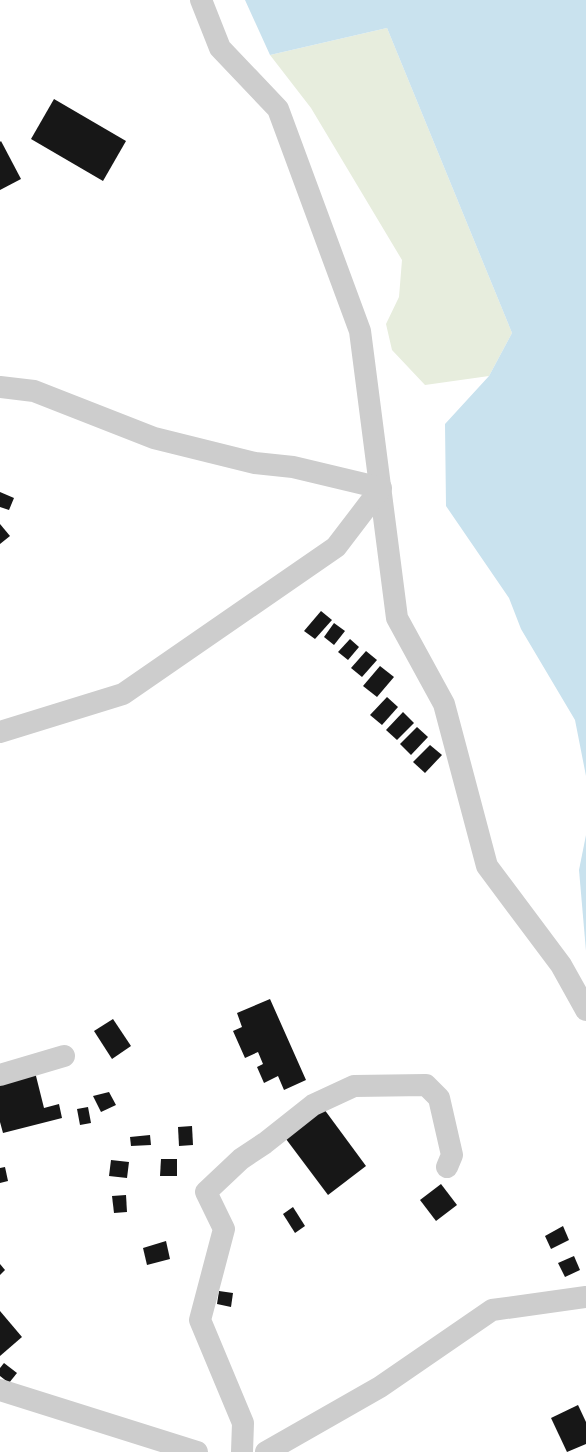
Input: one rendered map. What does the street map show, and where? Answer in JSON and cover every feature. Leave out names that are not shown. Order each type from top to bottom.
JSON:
[{"type":"street","points":[[200,0],[220,48],[278,109],[360,331],[397,618],[444,704],[487,866],[561,965],[586,1010]]},
{"type":"street","points":[[0,387],[34,391],[154,438],[255,463],[293,467],[381,488]]},
{"type":"street","points":[[0,732],[123,694],[336,547],[381,488]]},
{"type":"street","points":[[0,1075],[64,1056]]},
{"type":"street","points":[[242,1452],[243,1423],[200,1320],[224,1229],[206,1192],[241,1159],[265,1143],[313,1105],[354,1086],[426,1085],[439,1098],[452,1155],[447,1166]]},
{"type":"street","points":[[266,1452],[380,1387],[492,1310],[586,1297]]},
{"type":"street","points":[[0,1390],[197,1452]]},
{"type":"green space","points":[[387,28],[512,333],[489,376],[425,385],[392,350],[386,324],[399,297],[402,260],[311,108],[270,55]]},
{"type":"water","points":[[245,0],[586,0],[586,776],[575,720],[521,629],[509,598],[446,506],[445,424],[489,376],[512,333],[387,28],[270,55]]},
{"type":"water","points":[[586,835],[586,951],[579,870]]},
{"type":"building","points":[[54,99],[126,141],[103,181],[31,139]]},
{"type":"building","points":[[1,141],[21,179],[0,190],[0,142]]},
{"type":"building","points":[[0,492],[14,498],[9,510],[0,507]]},
{"type":"building","points":[[0,524],[10,536],[0,544]]},
{"type":"building","points":[[321,611],[332,620],[315,639],[304,631]]},
{"type":"building","points":[[334,623],[345,631],[334,645],[324,637]]},
{"type":"building","points":[[350,639],[359,647],[348,660],[338,652]]},
{"type":"building","points":[[366,651],[377,660],[362,677],[351,668]]},
{"type":"building","points":[[380,666],[394,677],[377,697],[363,686]]},
{"type":"building","points":[[387,697],[398,707],[382,725],[370,715]]},
{"type":"building","points":[[403,712],[414,723],[397,740],[386,730]]},
{"type":"building","points":[[417,727],[428,737],[411,755],[400,744]]},
{"type":"building","points":[[430,745],[442,755],[425,773],[413,762]]},
{"type":"building","points":[[270,999],[306,1080],[284,1090],[278,1076],[264,1083],[257,1067],[263,1064],[258,1052],[245,1058],[233,1031],[242,1027],[237,1013]]},
{"type":"building","points":[[113,1019],[131,1046],[112,1059],[94,1031]]},
{"type":"building","points":[[35,1072],[44,1108],[59,1104],[62,1118],[3,1133],[0,1122],[0,1081]]},
{"type":"building","points":[[109,1092],[116,1105],[101,1112],[93,1096]]},
{"type":"building","points":[[88,1107],[91,1123],[80,1125],[77,1109]]},
{"type":"building","points":[[324,1109],[366,1166],[328,1195],[286,1139]]},
{"type":"building","points":[[192,1126],[193,1145],[179,1146],[178,1127]]},
{"type":"building","points":[[150,1135],[151,1145],[131,1146],[130,1137]]},
{"type":"building","points":[[161,1159],[177,1159],[177,1176],[160,1176]]},
{"type":"building","points":[[111,1160],[129,1162],[127,1178],[109,1176]]},
{"type":"building","points":[[5,1167],[8,1181],[0,1183],[0,1168]]},
{"type":"building","points":[[441,1184],[457,1205],[436,1221],[420,1200]]},
{"type":"building","points":[[126,1195],[127,1212],[114,1213],[112,1196]]},
{"type":"building","points":[[293,1207],[305,1226],[295,1233],[283,1214]]},
{"type":"building","points":[[563,1226],[569,1240],[551,1249],[545,1236]]},
{"type":"building","points":[[166,1241],[170,1259],[147,1265],[143,1248]]},
{"type":"building","points":[[574,1256],[580,1270],[565,1277],[558,1263]]},
{"type":"building","points":[[0,1264],[5,1270],[0,1275]]},
{"type":"building","points":[[219,1291],[233,1293],[231,1307],[217,1304]]},
{"type":"building","points":[[0,1311],[22,1337],[0,1356]]},
{"type":"building","points":[[4,1363],[17,1373],[9,1383],[0,1376],[0,1368]]},
{"type":"building","points":[[578,1405],[586,1422],[586,1444],[567,1452],[551,1418]]}]
